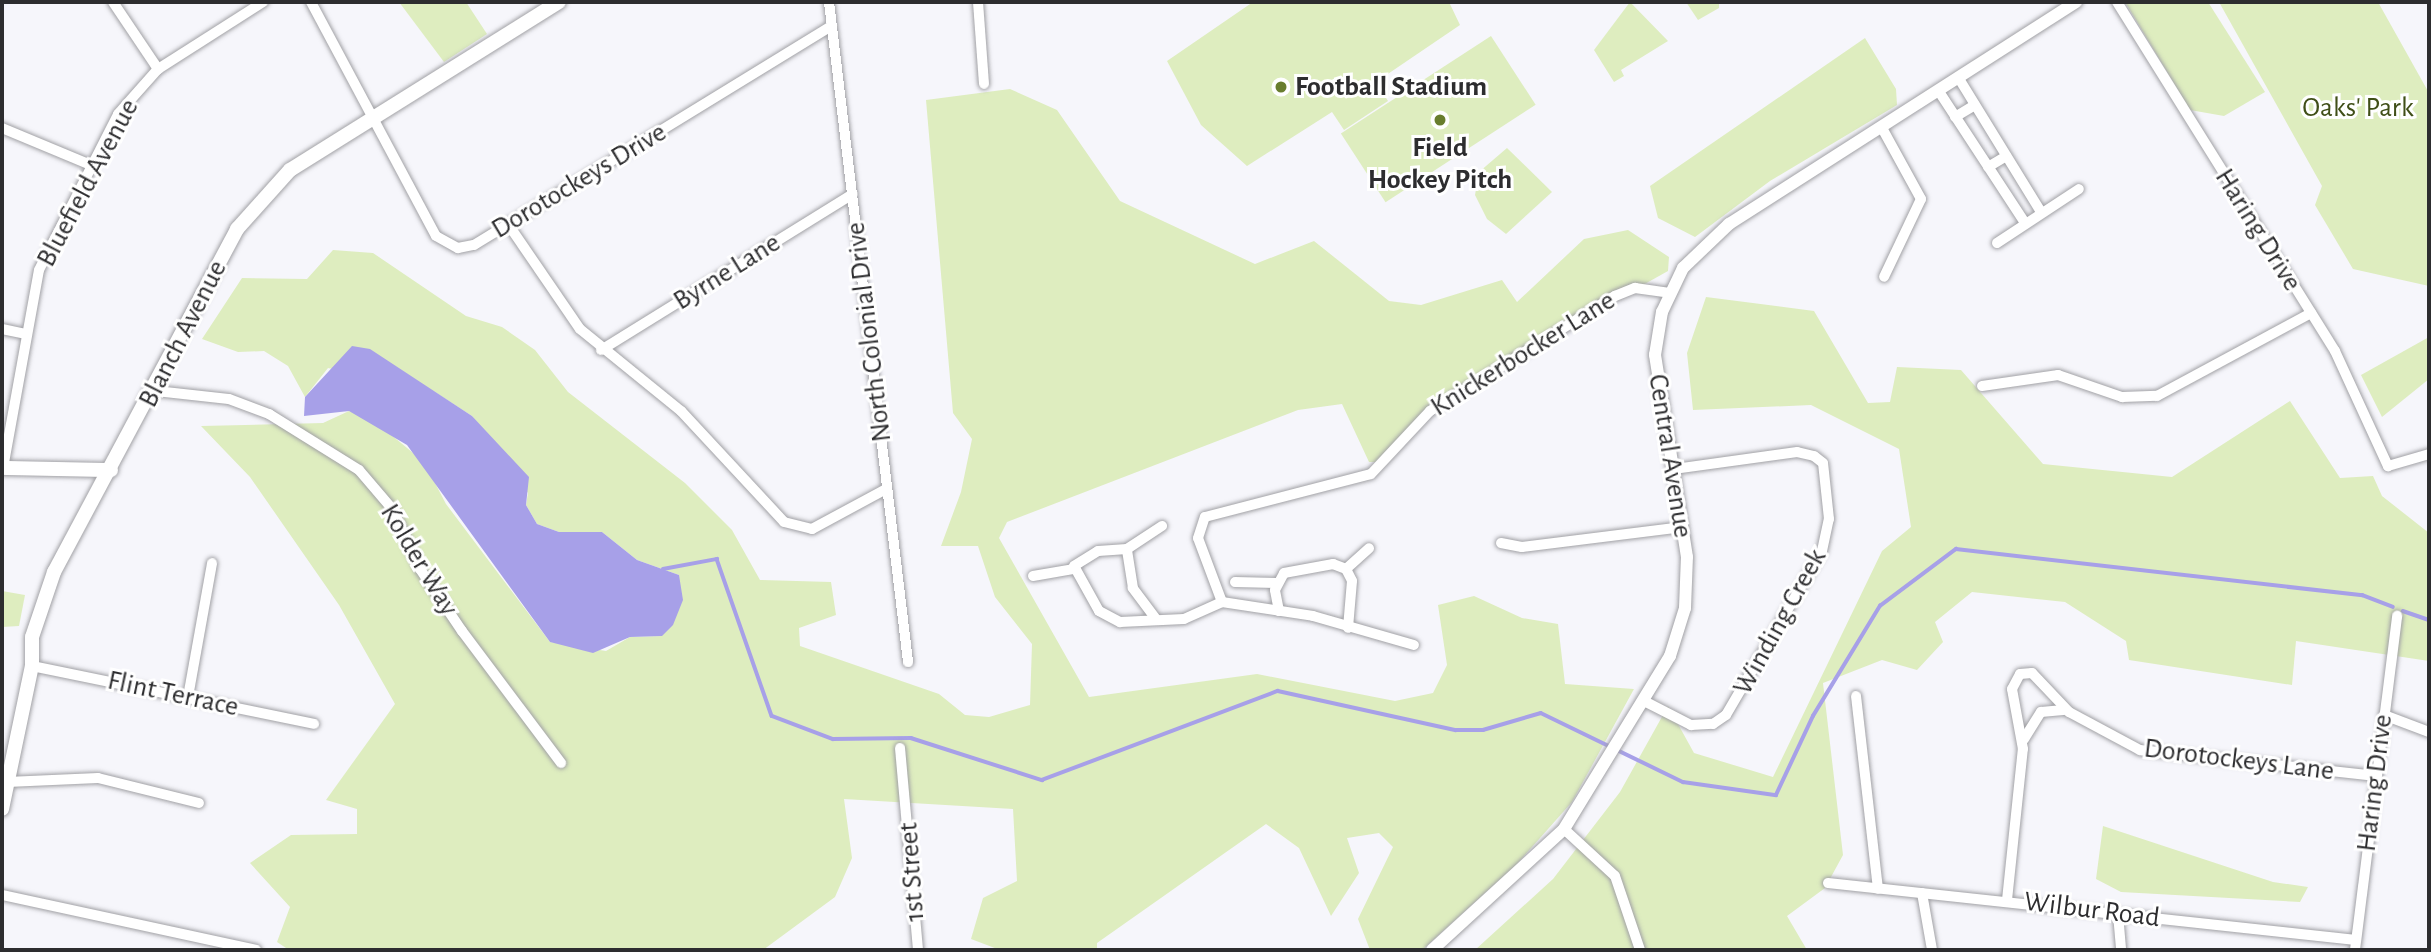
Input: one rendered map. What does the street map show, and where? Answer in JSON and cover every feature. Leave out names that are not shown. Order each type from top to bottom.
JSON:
[{"type":"main road","name":"Blanch Avenue","points":[[2,809],[32,666],[32,637],[54,572],[156,391],[253,206],[290,170],[552,4]]},
{"type":"main road","points":[[2,468],[111,470]]},
{"type":"street","points":[[113,2],[158,69]]},
{"type":"street","name":"Bluefield Avenue","points":[[2,468],[39,270],[118,114],[158,69],[262,2]]},
{"type":"street","name":"Dorotockeys Drive","points":[[311,2],[370,121],[442,241],[466,247],[832,26]]},
{"type":"street","name":"North Colonial Drive","points":[[829,2],[908,662]]},
{"type":"street","points":[[978,2],[984,84]]},
{"type":"street","name":"Central Avenue","points":[[1432,950],[1564,830],[1615,755],[1670,656],[1685,608],[1683,527],[1675,469],[1655,376],[1657,333],[1670,293],[1712,237],[2076,2]]},
{"type":"street","name":"Haring Drive","points":[[2116,2],[2311,313],[2388,466],[2429,454]]},
{"type":"street","points":[[1958,77],[2041,212]]},
{"type":"street","points":[[1938,90],[2025,223]]},
{"type":"street","points":[[1955,117],[1975,105]]},
{"type":"street","points":[[2,128],[91,165]]},
{"type":"street","points":[[1882,128],[1921,199],[1884,277]]},
{"type":"street","points":[[1988,167],[2006,156]]},
{"type":"street","points":[[1997,243],[2079,189]]},
{"type":"street","name":"Byrne Lane","points":[[601,350],[853,194]]},
{"type":"street","points":[[508,224],[580,329],[601,350],[681,411],[793,527],[821,526],[886,489]]},
{"type":"street","name":"Knickerbocker Lane","points":[[1222,602],[1198,538],[1205,517],[1371,474],[1430,411],[1615,296],[1635,288],[1670,293]]},
{"type":"street","points":[[1982,386],[2058,375],[2122,397],[2157,396],[2311,313]]},
{"type":"street","points":[[2,329],[26,334]]},
{"type":"street","name":"Kolder Way","points":[[156,391],[229,399],[269,414],[359,470],[393,510],[420,569],[462,631],[561,763]]},
{"type":"street","name":"Winding Creek","points":[[1644,701],[1691,725],[1713,724],[1726,715],[1822,551],[1829,519],[1823,463],[1803,452],[1675,469]]},
{"type":"street","points":[[1033,576],[1074,569],[1084,556],[1127,550],[1163,526]]},
{"type":"street","points":[[1501,543],[1522,547],[1683,527]]},
{"type":"street","points":[[1236,582],[1276,583],[1301,567],[1346,569],[1369,548]]},
{"type":"street","points":[[1127,550],[1133,588],[1156,619]]},
{"type":"street","points":[[188,697],[212,563]]},
{"type":"street","points":[[1074,569],[1110,619],[1184,619],[1222,602],[1279,611],[1414,645]]},
{"type":"street","points":[[1346,569],[1352,581],[1348,628]]},
{"type":"street","points":[[1276,583],[1279,611]]},
{"type":"street","name":"Haring Drive","points":[[2356,945],[2374,776],[2397,616]]},
{"type":"street","name":"Flint Terrace","points":[[32,666],[314,724]]},
{"type":"street","name":"Dorotockeys Lane","points":[[2023,748],[2012,689],[2020,674],[2038,677],[2070,712],[2140,750],[2374,776]]},
{"type":"street","points":[[1856,696],[1878,889]]},
{"type":"street","name":"Dorotockeys Lane","points":[[2007,900],[2023,748],[2034,717],[2049,709],[2070,712]]},
{"type":"street","points":[[2384,715],[2429,732]]},
{"type":"street","name":"1st Street","points":[[900,748],[918,950]]},
{"type":"street","points":[[8,782],[98,778],[200,803]]},
{"type":"street","points":[[1564,830],[1615,876],[1640,950]]},
{"type":"street","name":"Wilbur Road","points":[[1828,883],[2007,900],[2356,945]]},
{"type":"street","points":[[1922,893],[1932,950]]},
{"type":"street","points":[[2,895],[256,950]]},
{"type":"street","points":[[2118,914],[2121,950]]},
{"type":"green space","points":[[399,2],[466,2],[487,34],[444,62]]},
{"type":"green space","name":"Football Stadium","points":[[1253,2],[1449,2],[1460,25],[1376,82],[1388,101],[1344,130],[1332,112],[1247,166],[1201,125],[1167,61]]},
{"type":"green space","points":[[1630,2],[1668,41],[1621,70],[1624,76],[1614,82],[1594,50]]},
{"type":"green space","points":[[1686,2],[1719,2],[1719,8],[1698,20]]},
{"type":"green space","points":[[2125,2],[2208,2],[2265,92],[2224,116],[2190,110]]},
{"type":"green space","name":"Oaks' Park","points":[[2219,2],[2378,2],[2429,93],[2429,286],[2353,269],[2315,205],[2322,186]]},
{"type":"green space","name":"Field Hockey Pitch","points":[[1491,36],[1536,105],[1386,202],[1341,133]]},
{"type":"green space","points":[[1865,38],[1896,89],[1897,105],[1770,181],[1695,237],[1658,218],[1650,186]]},
{"type":"green space","points":[[1010,89],[1057,110],[1120,201],[1255,264],[1314,241],[1389,301],[1421,305],[1502,280],[1517,302],[1584,239],[1628,230],[1669,257],[1668,271],[1430,404],[1381,462],[1369,462],[1342,404],[1298,410],[1007,522],[999,538],[1089,697],[1257,674],[1395,701],[1433,693],[1447,665],[1438,605],[1474,596],[1522,618],[1558,624],[1565,684],[1634,689],[1572,802],[1517,864],[1422,950],[1370,950],[1358,919],[1393,847],[1379,833],[1347,838],[1359,873],[1331,916],[1299,848],[1266,824],[1097,943],[1097,950],[1000,950],[971,939],[983,898],[1017,881],[1013,809],[844,799],[852,858],[835,897],[763,950],[289,950],[277,942],[290,907],[250,863],[291,835],[357,834],[357,809],[326,800],[395,704],[339,605],[250,477],[201,426],[323,423],[349,411],[372,419],[424,462],[446,504],[550,642],[606,651],[630,637],[662,636],[679,575],[637,560],[602,532],[559,532],[537,524],[526,505],[528,493],[472,416],[435,392],[328,368],[305,397],[288,366],[264,351],[238,352],[202,339],[242,278],[307,279],[333,250],[373,253],[466,316],[502,327],[535,350],[568,392],[685,483],[732,530],[760,580],[831,582],[836,615],[799,628],[800,646],[939,694],[965,715],[989,717],[1030,705],[1032,644],[995,597],[978,546],[941,546],[961,492],[972,439],[953,413],[926,100]]},
{"type":"green space","points":[[1507,148],[1552,192],[1506,234],[1487,219],[1475,195],[1479,172]]},
{"type":"green space","points":[[1706,297],[1814,311],[1868,403],[1890,402],[1897,367],[1961,370],[2043,464],[2172,477],[2290,401],[2340,478],[2373,476],[2382,496],[2429,533],[2429,661],[2296,641],[2292,685],[2129,660],[2126,641],[2065,602],[1972,592],[1935,622],[1943,642],[1917,670],[1882,660],[1823,683],[1843,855],[1825,888],[1787,916],[1807,950],[1475,950],[1553,879],[1620,792],[1668,706],[1694,753],[1773,777],[1882,551],[1911,527],[1899,449],[1811,405],[1693,410],[1687,353]]},
{"type":"green space","points":[[2429,337],[2429,379],[2382,417],[2361,375]]},
{"type":"green space","points":[[2,591],[25,595],[19,626],[2,627]]},
{"type":"green space","points":[[2103,826],[2273,882],[2308,887],[2300,902],[2121,892],[2096,879]]},
{"type":"shaded area","points":[[352,346],[370,349],[472,416],[529,477],[526,505],[537,524],[559,532],[602,532],[637,560],[679,575],[683,600],[673,625],[662,636],[630,637],[593,653],[550,642],[407,445],[349,411],[304,416],[305,397]]},
{"type":"waterway","points":[[663,569],[717,559],[772,716],[833,739],[911,738],[1042,780],[1278,691],[1456,730],[1483,730],[1541,713],[1683,782],[1776,795],[1813,716],[1880,606],[1956,549],[2362,595],[2393,607]]},
{"type":"waterway","points":[[2403,611],[2429,620]]},
{"type":"place","name":"Football Stadium","points":[[1281,87]]},
{"type":"place","name":"Field Hockey Pitch","points":[[1440,120]]}]
